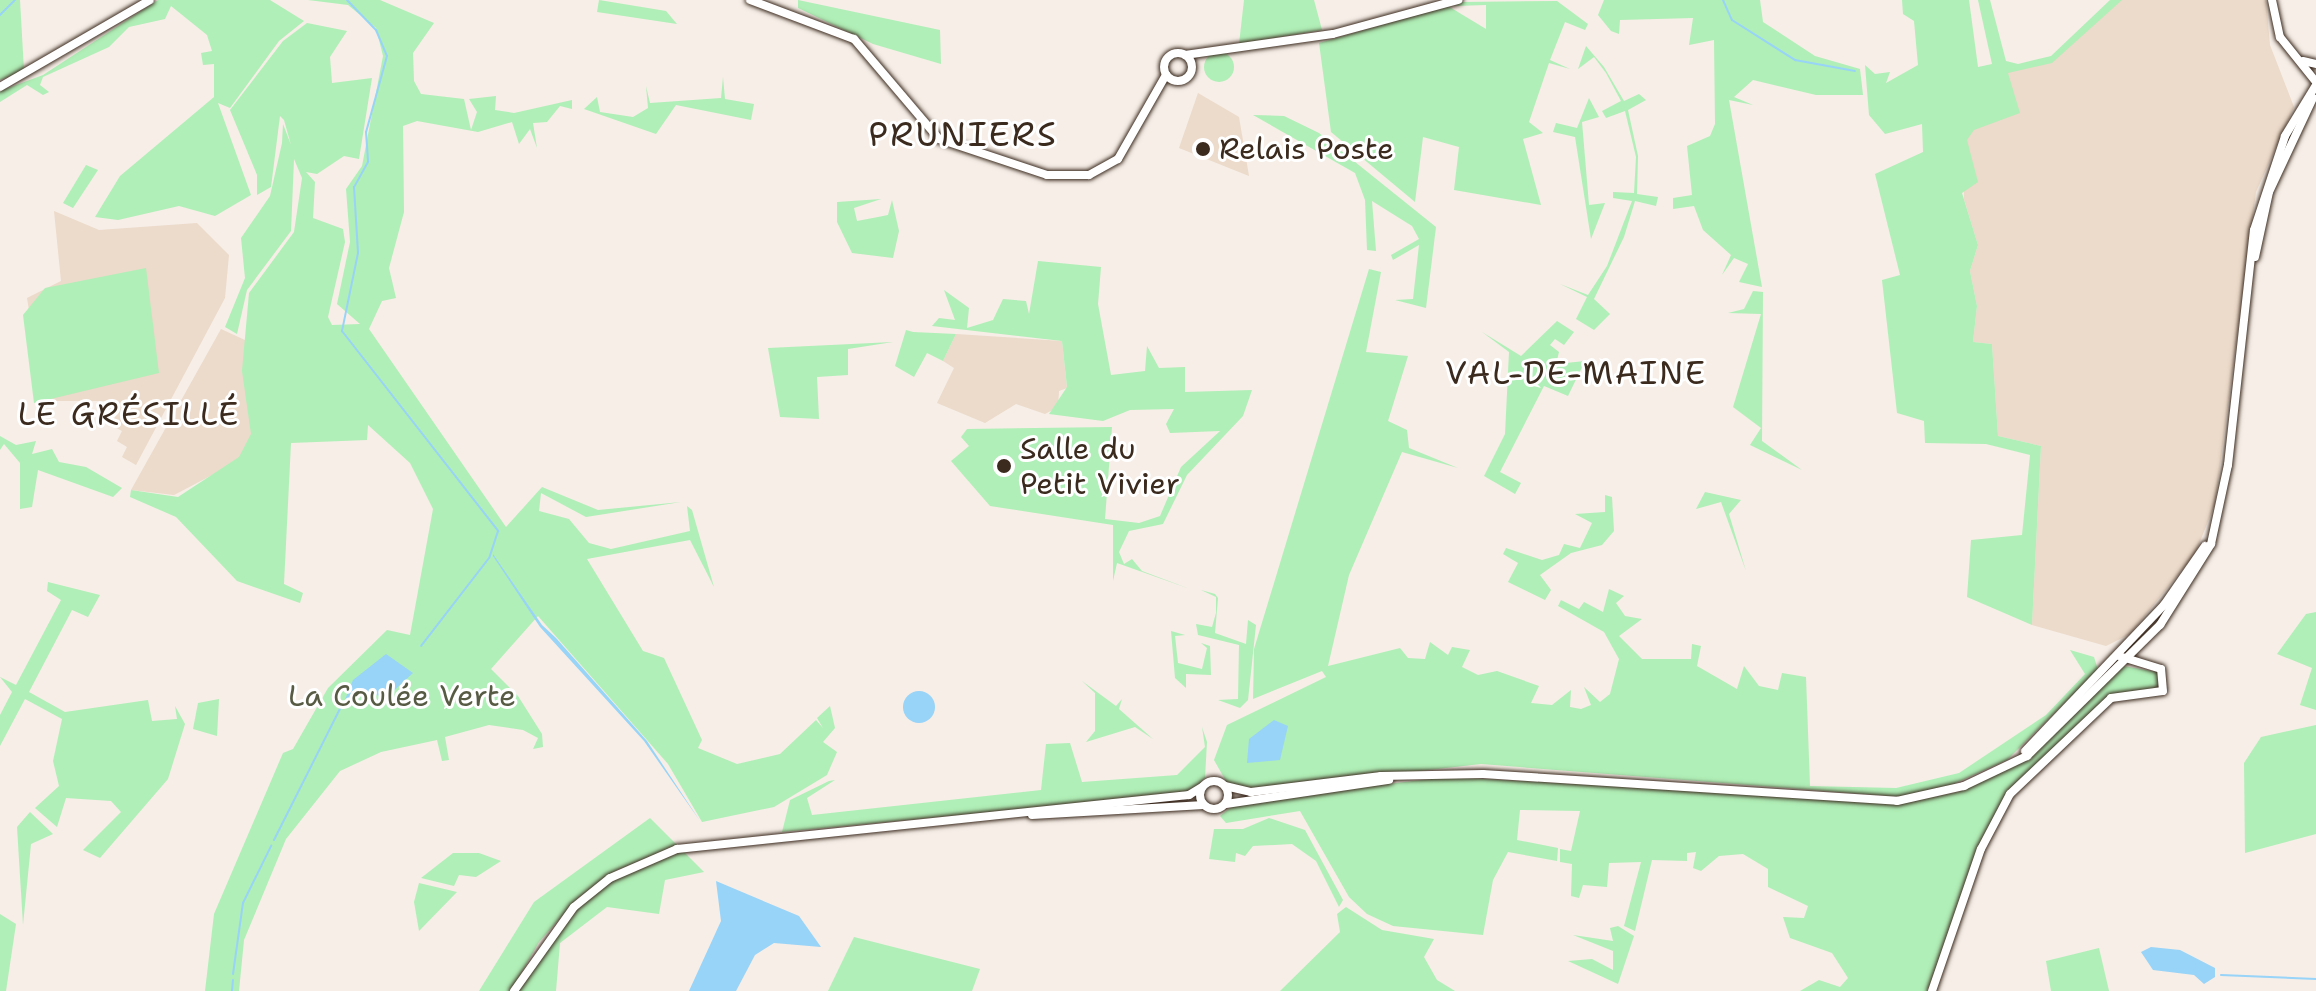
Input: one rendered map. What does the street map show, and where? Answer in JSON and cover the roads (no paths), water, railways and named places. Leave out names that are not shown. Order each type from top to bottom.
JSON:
[{"type":"main road","points":[[0,85],[44,64],[143,0]]},
{"type":"main road","points":[[0,85],[150,0]]},
{"type":"main road","points":[[750,0],[793,11]]},
{"type":"main road","points":[[768,0],[854,39],[939,139],[1047,175],[1089,175],[1110,165],[1168,80],[1168,56],[1333,34],[1458,0]]},
{"type":"main road","points":[[514,991],[574,907],[655,856],[704,844],[1189,795],[1215,781],[1251,792],[1397,777],[1589,777],[1897,801],[1964,786],[1997,770],[2037,742],[2124,657],[2186,577],[2219,514],[2263,192],[2285,136],[2316,84],[2278,34],[2272,0]]},
{"type":"main road","points":[[1168,80],[1189,77],[1199,53]]},
{"type":"main road","points":[[1185,55],[1192,64]]},
{"type":"main road","points":[[2300,59],[2316,67]]},
{"type":"main road","points":[[2241,341],[2269,192],[2316,94]]},
{"type":"main road","points":[[1932,991],[1981,849],[2010,794],[2111,698],[2163,691],[2161,669],[2124,657]]},
{"type":"main road","points":[[1011,813],[1226,804],[1397,777]]},
{"type":"main road","points":[[1225,786],[1226,804]]},
{"type":"main road","points":[[1202,787],[1204,805]]},
{"type":"water","points":[[493,556],[542,625],[647,741],[700,821],[644,741],[540,627]]},
{"type":"water","points":[[386,654],[413,673],[386,698],[364,691],[344,702],[353,680]]},
{"type":"water","points":[[919,691],[930,696],[935,707],[930,718],[919,723],[908,718],[903,707],[908,696]]},
{"type":"water","points":[[1274,720],[1288,726],[1280,760],[1247,763],[1249,739]]},
{"type":"water","points":[[716,881],[799,916],[821,947],[774,943],[755,955],[736,991],[689,991],[721,921]]},
{"type":"water","points":[[2151,947],[2180,950],[2215,968],[2215,977],[2204,984],[2194,975],[2153,970],[2141,952]]},
{"type":"waterway","points":[[0,15],[15,0]]},
{"type":"waterway","points":[[347,0],[376,30],[387,56],[366,132],[368,162],[354,187],[358,253],[342,331],[498,531],[489,558],[421,646]]},
{"type":"waterway","points":[[1723,0],[1732,20],[1795,60],[1855,71]]},
{"type":"waterway","points":[[274,840],[343,703]]},
{"type":"waterway","points":[[233,974],[243,903],[271,846]]},
{"type":"waterway","points":[[2221,975],[2316,979]]},
{"type":"waterway","points":[[232,991],[233,980]]},
{"type":"place","name":"Relais Poste","points":[[1203,149]]},
{"type":"place","name":"Salle du Petit Vivier","points":[[1004,466]]},
{"type":"district","name":"PRUNIERS","points":[[963,135]]},
{"type":"district","name":"VAL-DE-MAINE","points":[[1576,373]]},
{"type":"district","name":"LE GRÉSILLÉ","points":[[129,414]]},
{"type":"park label","name":"La Coulée Verte","points":[[402,696]]}]
